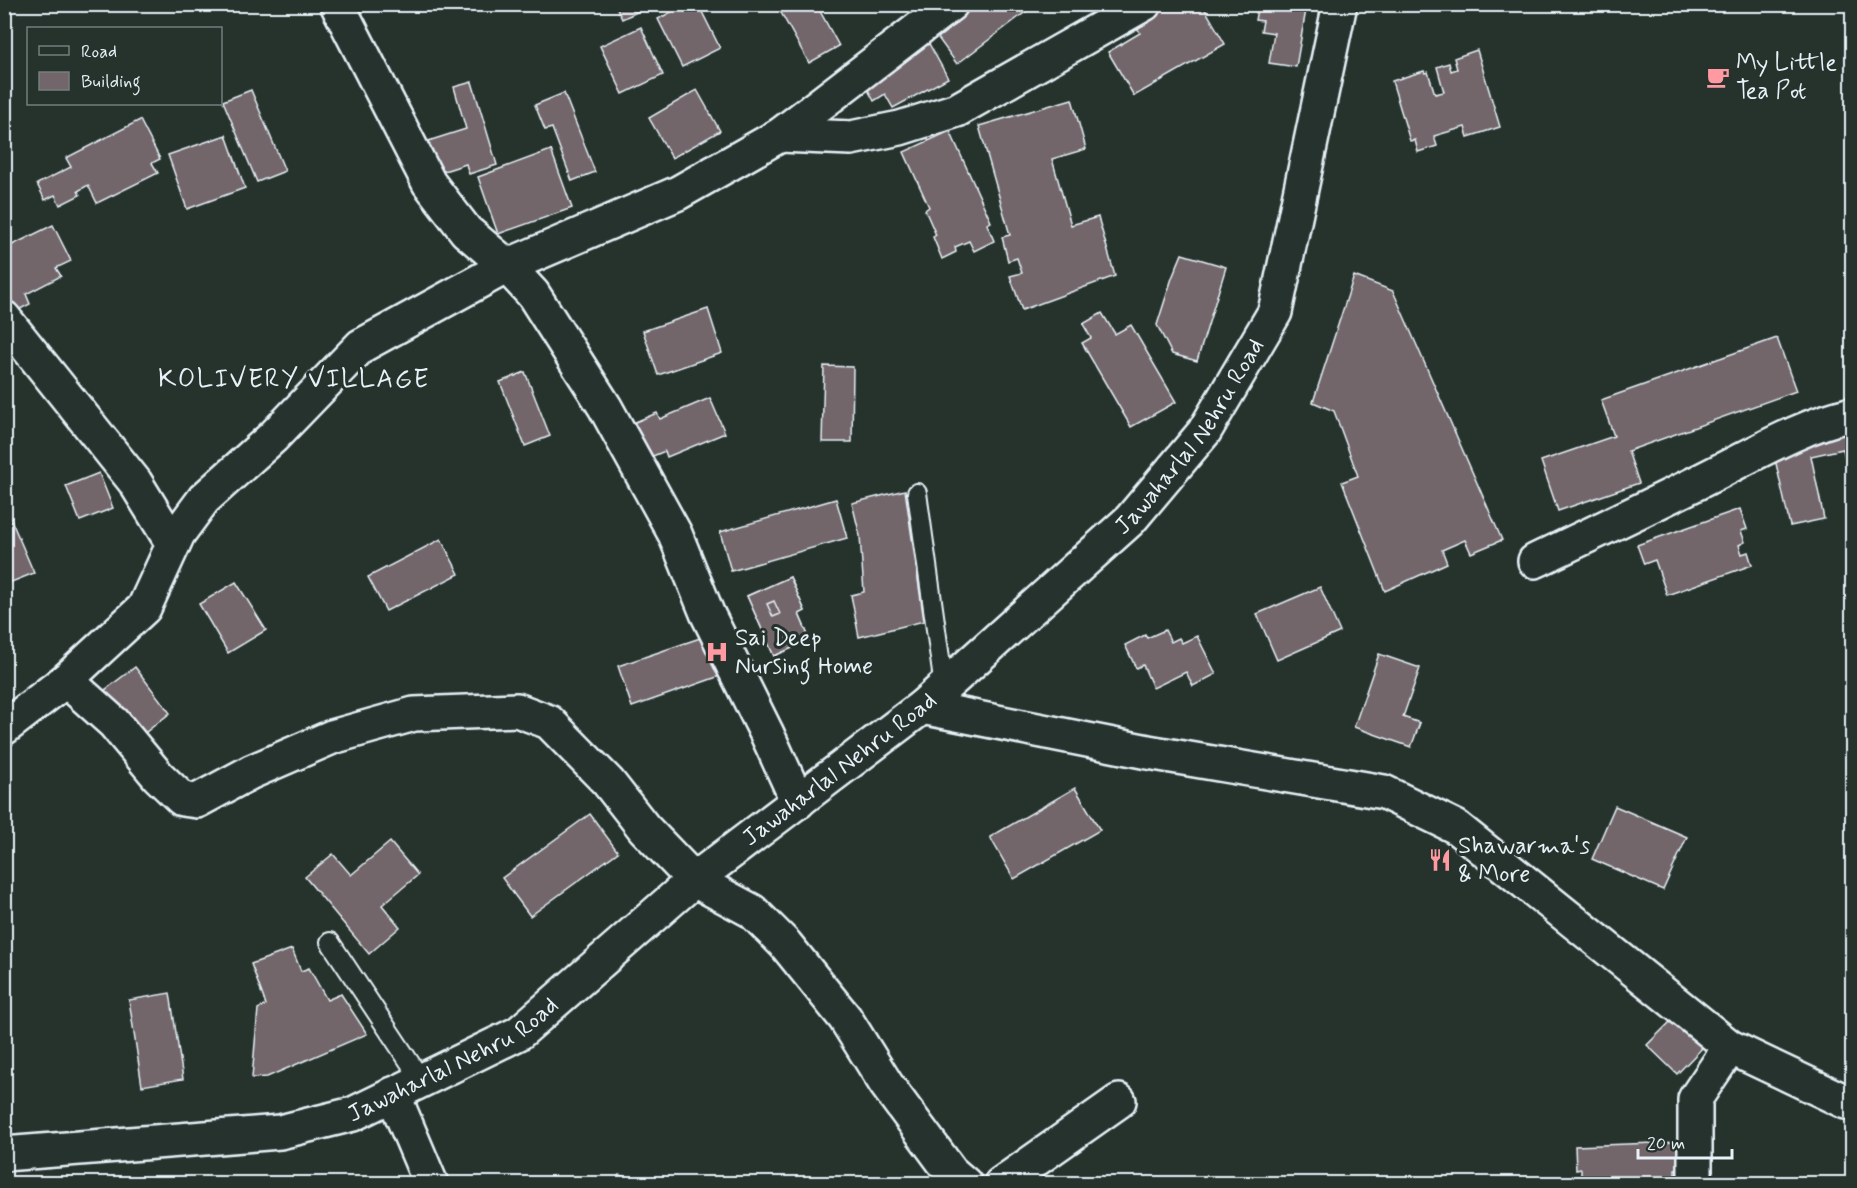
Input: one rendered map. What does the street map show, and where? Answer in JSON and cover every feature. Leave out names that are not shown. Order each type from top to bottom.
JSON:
[{"type":"street","points":[[337,4],[429,183],[466,231],[507,266],[533,294],[605,407],[670,525],[707,613],[798,802]]},
{"type":"street","points":[[4,728],[66,680],[144,608],[178,534],[204,499],[273,437],[361,346],[507,266],[678,193],[780,135],[951,4]]},
{"type":"street","points":[[780,135],[851,138],[900,128],[957,110],[1144,4]]},
{"type":"street","name":"Jawaharlal Nehru Road","points":[[4,1154],[280,1132],[353,1114],[519,1033],[694,880],[933,697],[1130,520],[1204,432],[1275,312],[1340,4]]},
{"type":"street","points":[[4,318],[135,482],[173,544]]},
{"type":"street","points":[[1535,561],[1722,470],[1780,439],[1824,421],[1852,414]]},
{"type":"street","points":[[66,680],[114,723],[158,776],[182,799],[197,801],[251,771],[332,737],[414,714],[517,710],[549,722],[608,782],[644,828],[694,880],[752,911],[786,945],[845,1018],[886,1084],[951,1172],[965,1184]]},
{"type":"street","points":[[933,697],[1148,752],[1384,792],[1456,827],[1730,1047],[1845,1102],[1852,1103]]},
{"type":"street","points":[[1695,1184],[1695,1099],[1730,1047]]},
{"type":"street","points":[[407,1087],[431,1184]]},
{"type":"street","points":[[1001,1184],[1119,1101]]},
{"type":"lane","points":[[917,493],[933,697]]},
{"type":"lane","points":[[330,942],[407,1087]]},
{"type":"building","points":[[615,4],[654,4],[622,19]]},
{"type":"building","points":[[686,4],[698,4],[720,48],[682,67],[658,19]]},
{"type":"building","points":[[788,4],[816,4],[839,46],[809,63],[779,9]]},
{"type":"building","points":[[972,4],[1036,4],[957,64],[938,38],[956,24],[953,19]]},
{"type":"building","points":[[1164,4],[1202,4],[1225,44],[1134,96],[1108,52],[1140,33],[1134,22]]},
{"type":"building","points":[[1258,4],[1307,4],[1296,67],[1269,63],[1274,33],[1261,31],[1263,21],[1255,20]]},
{"type":"building","points":[[641,27],[663,75],[623,94],[600,46]]},
{"type":"building","points":[[927,40],[948,78],[893,108],[885,94],[874,101],[861,77]]},
{"type":"building","points":[[1477,50],[1500,127],[1468,137],[1465,127],[1434,136],[1437,146],[1418,152],[1415,140],[1410,141],[1392,81],[1424,71],[1428,72],[1435,94],[1444,92],[1437,67],[1449,63],[1451,71],[1457,69],[1454,58]]},
{"type":"building","points":[[472,82],[497,165],[469,174],[466,164],[435,174],[425,142],[466,129],[454,87]]},
{"type":"building","points":[[251,90],[285,171],[257,182],[223,101]]},
{"type":"building","points":[[697,90],[720,131],[672,158],[649,118]]},
{"type":"building","points":[[564,93],[595,172],[572,181],[552,128],[545,130],[535,105]]},
{"type":"building","points":[[1072,99],[1086,149],[1052,159],[1071,225],[1098,217],[1115,276],[1022,310],[1010,276],[1022,273],[1017,258],[1008,261],[1002,237],[1010,235],[979,126]]},
{"type":"building","points":[[140,120],[160,159],[152,163],[158,173],[97,203],[88,185],[78,191],[80,195],[60,205],[55,195],[45,200],[37,184],[71,167],[66,158]]},
{"type":"building","points":[[950,131],[991,222],[987,224],[994,241],[974,251],[969,241],[955,247],[956,252],[942,259],[933,237],[936,235],[925,210],[929,207],[904,152]]},
{"type":"building","points":[[226,135],[245,188],[187,209],[168,155]]},
{"type":"building","points":[[551,150],[572,208],[498,234],[478,177]]},
{"type":"building","points":[[53,225],[71,261],[56,268],[61,276],[26,294],[30,304],[5,317],[4,249]]},
{"type":"building","points":[[1182,254],[1226,267],[1197,361],[1172,354],[1157,325]]},
{"type":"building","points":[[1354,276],[1393,291],[1502,540],[1471,553],[1465,540],[1442,550],[1447,563],[1385,591],[1342,482],[1358,476],[1334,411],[1313,402]]},
{"type":"building","points":[[708,309],[722,353],[658,375],[643,331]]},
{"type":"building","points":[[1102,313],[1115,334],[1131,325],[1176,402],[1131,427],[1082,343],[1091,338],[1083,324]]},
{"type":"building","points":[[1777,338],[1796,391],[1628,451],[1639,483],[1558,511],[1541,461],[1614,436],[1601,400]]},
{"type":"building","points":[[824,366],[853,367],[852,442],[822,442]]},
{"type":"building","points":[[525,372],[550,436],[525,446],[500,382]]},
{"type":"building","points":[[710,398],[725,433],[667,457],[665,451],[643,460],[628,425],[657,413],[660,419]]},
{"type":"building","points":[[1852,433],[1852,466],[1847,467],[1843,449],[1811,456],[1824,519],[1790,526],[1773,450]]},
{"type":"building","points":[[99,473],[113,508],[80,521],[66,486]]},
{"type":"building","points":[[905,490],[924,621],[859,637],[851,595],[864,592],[860,536],[852,503]]},
{"type":"building","points":[[836,499],[847,538],[731,571],[720,532]]},
{"type":"building","points":[[1740,509],[1747,529],[1741,531],[1745,542],[1739,545],[1742,554],[1748,552],[1752,565],[1667,595],[1655,560],[1644,564],[1637,545]]},
{"type":"building","points":[[9,515],[34,573],[4,585],[4,517]]},
{"type":"building","points":[[441,539],[459,574],[386,611],[368,577]]},
{"type":"building","points":[[790,577],[805,611],[799,614],[810,640],[774,656],[747,596]],"holes":[[[774,601],[780,614],[773,617],[767,604]]]},
{"type":"building","points":[[790,577],[805,611],[799,614],[810,640],[774,656],[747,596]]},
{"type":"building","points":[[236,582],[266,630],[228,653],[199,604]]},
{"type":"building","points":[[1320,587],[1340,632],[1277,660],[1257,614]]},
{"type":"building","points":[[774,601],[780,614],[773,617],[767,604]]},
{"type":"building","points":[[1165,630],[1171,642],[1179,638],[1182,643],[1197,636],[1216,674],[1193,686],[1186,672],[1153,688],[1143,665],[1136,668],[1125,645],[1145,635],[1147,638]]},
{"type":"building","points":[[706,636],[720,676],[632,707],[618,666]]},
{"type":"building","points":[[1379,654],[1420,668],[1403,717],[1420,723],[1411,747],[1354,727]]},
{"type":"building","points":[[135,667],[170,713],[141,736],[105,690]]},
{"type":"building","points":[[1075,788],[1100,830],[1014,879],[990,837]]},
{"type":"building","points":[[1615,806],[1687,837],[1663,890],[1592,859]]},
{"type":"building","points":[[590,814],[618,852],[530,916],[502,878]]},
{"type":"building","points":[[390,842],[418,875],[382,905],[400,927],[369,954],[305,877],[333,854],[351,875]]},
{"type":"building","points":[[292,949],[301,971],[309,968],[327,1000],[341,994],[367,1034],[267,1077],[252,1078],[258,1009],[266,1005],[251,964]]},
{"type":"building","points":[[170,993],[183,1079],[142,1086],[129,1000]]},
{"type":"building","points":[[1674,1018],[1703,1047],[1677,1074],[1647,1045]]},
{"type":"building","points":[[1681,1142],[1682,1168],[1675,1169],[1675,1184],[1581,1184],[1581,1169],[1576,1170],[1575,1146]]},
{"type":"building","points":[[619,1175],[642,1182],[643,1184],[617,1184]]},
{"type":"building","points":[[1785,1178],[1825,1181],[1825,1184],[1784,1184]]},
{"type":"place","name":"My Little Tea Pot","points":[[1718,77]]},
{"type":"place","name":"Sai Deep Nursing Home","points":[[717,652]]},
{"type":"place","name":"Shawarma's & More","points":[[1440,860]]},
{"type":"district","name":"KOLIVERY VILLAGE","points":[[294,380]]}]
